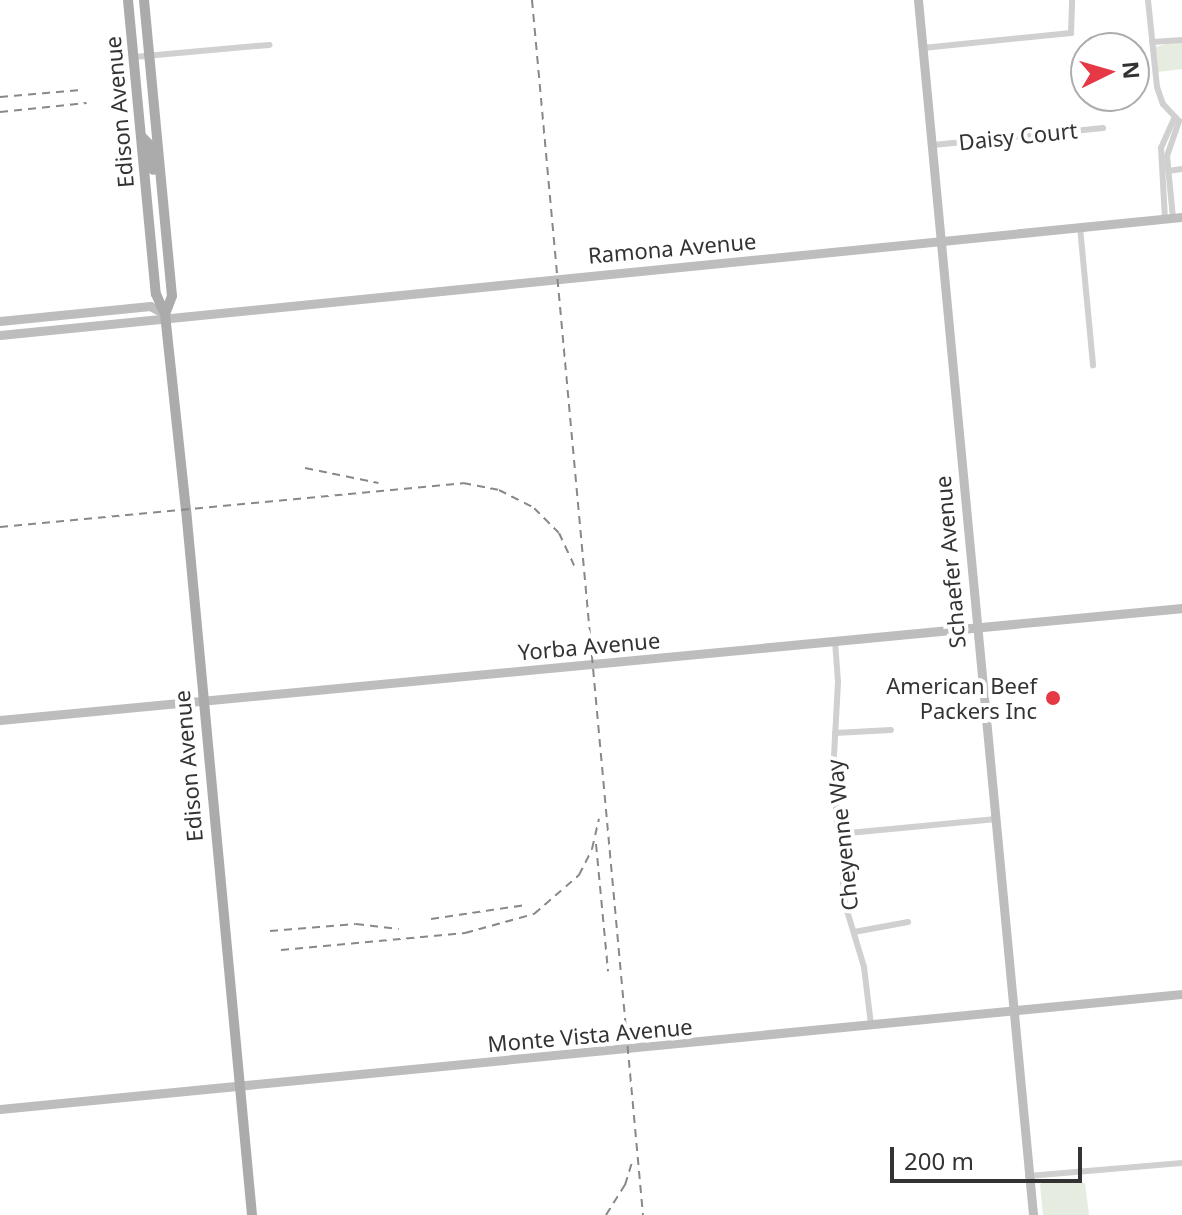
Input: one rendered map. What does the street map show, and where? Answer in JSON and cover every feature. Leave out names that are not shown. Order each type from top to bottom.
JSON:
[{"type":"main road","name":"Edison Avenue","points":[[128,0],[156,294],[165,314],[252,1215]]},
{"type":"main road","name":"Edison Avenue","points":[[144,0],[172,296],[165,314]]},
{"type":"main road","points":[[141,136],[150,145],[154,178],[161,186]]},
{"type":"street","name":"Schaefer Avenue","points":[[918,0],[974,626],[996,819],[1033,1215]]},
{"type":"street","points":[[923,48],[1071,33],[1072,0]]},
{"type":"street","points":[[1148,0],[1157,87],[1179,119]]},
{"type":"street","points":[[1152,42],[1182,40]]},
{"type":"street","points":[[134,57],[269,45]]},
{"type":"street","points":[[1173,218],[1168,171],[1169,141],[1179,119]]},
{"type":"street","points":[[1173,218],[1161,148],[1179,119]]},
{"type":"street","name":"Daisy Court","points":[[933,145],[1103,128]]},
{"type":"street","points":[[1168,171],[1182,169]]},
{"type":"street","name":"Ramona Avenue","points":[[0,335],[151,320],[165,314],[1173,218]]},
{"type":"street","points":[[1080,227],[1093,365]]},
{"type":"street","name":"Ramona Avenue","points":[[0,321],[150,306],[165,314]]},
{"type":"street","name":"Yorba Avenue","points":[[0,720],[1182,608]]},
{"type":"street","name":"Cheyenne Way","points":[[835,641],[838,834],[845,904],[854,932],[871,1027]]},
{"type":"street","points":[[835,733],[891,730]]},
{"type":"street","points":[[838,834],[996,819]]},
{"type":"street","points":[[854,932],[908,922]]},
{"type":"street","name":"Monte Vista Avenue","points":[[0,1109],[871,1027],[1182,994]]},
{"type":"street","points":[[1028,1176],[1182,1163]]},
{"type":"shaded area","points":[[1182,40],[1182,69],[1158,72],[1155,47]]},
{"type":"shaded area","points":[[1045,1179],[1085,1183],[1089,1215],[1043,1215],[1040,1185]]},
{"type":"railway","points":[[532,0],[643,1215]]},
{"type":"railway","points":[[0,97],[81,90]]},
{"type":"railway","points":[[0,112],[87,103]]},
{"type":"railway","points":[[305,468],[378,483]]},
{"type":"railway","points":[[0,527],[463,483],[499,490],[534,508],[559,533],[575,568]]},
{"type":"railway","points":[[281,950],[465,933],[534,914],[579,875],[592,849],[599,819]]},
{"type":"railway","points":[[596,844],[608,971]]},
{"type":"railway","points":[[431,919],[526,905]]},
{"type":"railway","points":[[270,931],[356,924],[399,929]]},
{"type":"railway","points":[[606,1215],[625,1185],[633,1158]]},
{"type":"place","name":"American Beef Packers Inc","points":[[1053,698]]}]
